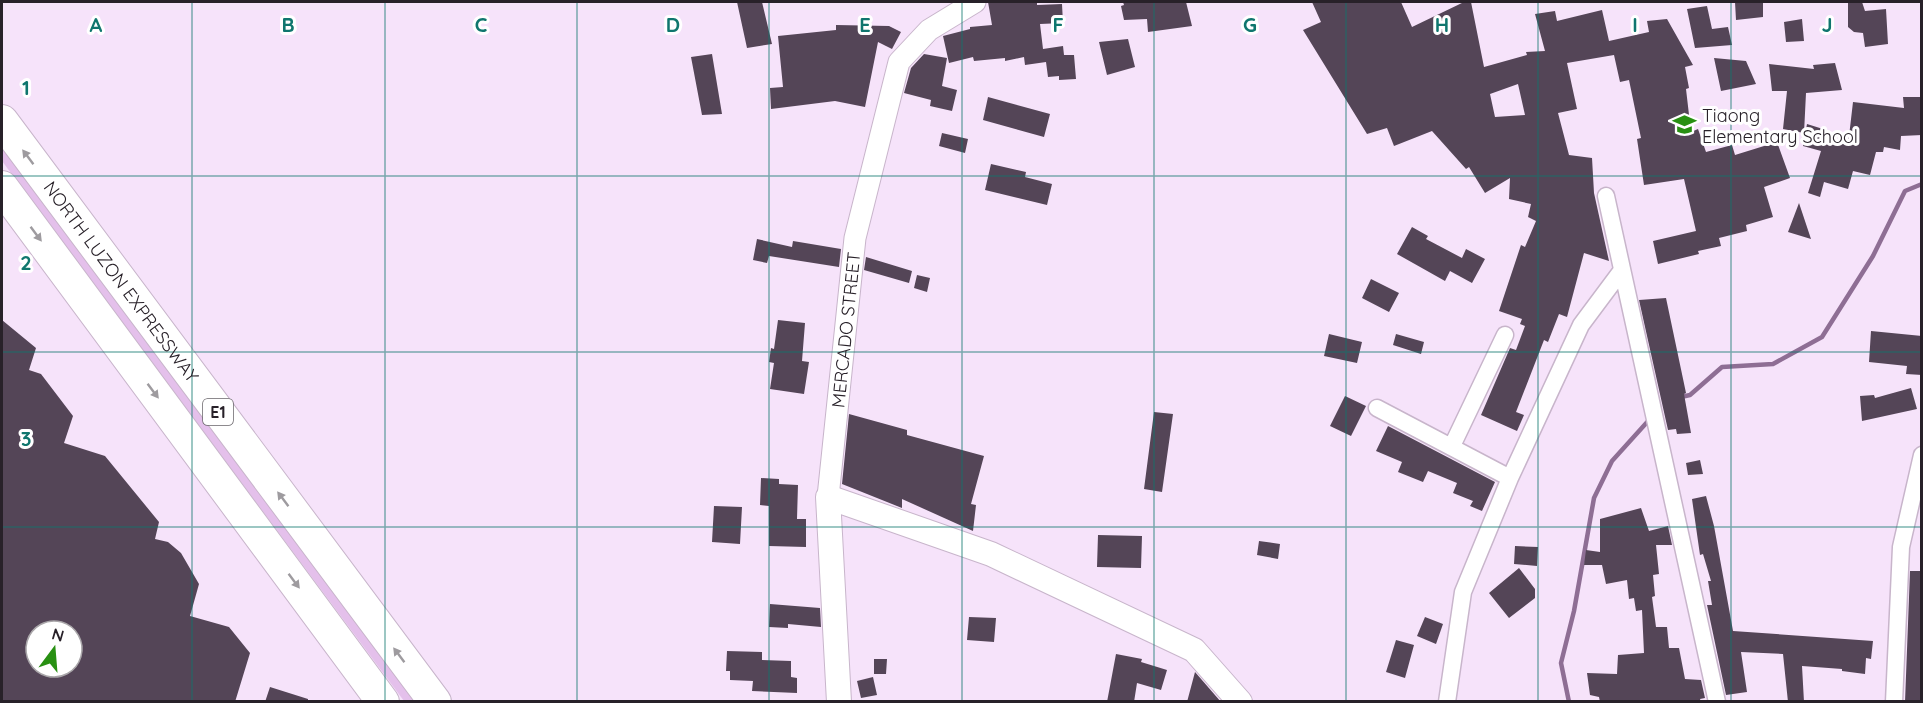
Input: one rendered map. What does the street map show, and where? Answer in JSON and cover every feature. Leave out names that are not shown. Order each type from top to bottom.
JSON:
[{"type":"highway","name":"NORTH LUZON EXPRESSWAY","points":[[2,121],[435,702]]},
{"type":"highway","name":"E1","points":[[2,187],[384,702]]},
{"type":"main road","name":"MERCADO STREET","points":[[828,497],[839,702]]},
{"type":"main road","points":[[828,497],[991,554],[1194,650],[1239,702]]},
{"type":"street","name":"MERCADO STREET","points":[[828,497],[855,238],[899,62],[929,30],[975,2]]},
{"type":"street","points":[[1606,196],[1717,702]]},
{"type":"street","points":[[1447,702],[1463,592],[1510,478],[1581,324],[1622,270]]},
{"type":"street","points":[[1452,446],[1505,334]]},
{"type":"street","points":[[1377,408],[1510,478]]},
{"type":"street","points":[[1894,702],[1901,547],[1922,455]]},
{"type":"shaded area","points":[[2,139],[421,701],[404,701],[2,161]]},
{"type":"building","points":[[737,2],[762,2],[772,44],[747,48]]},
{"type":"building","points":[[988,2],[1062,4],[1063,23],[1040,24],[1043,49],[1063,46],[1064,55],[1074,55],[1076,79],[1059,80],[1059,76],[1048,77],[1046,62],[1025,65],[1024,57],[1005,61],[1005,58],[974,61],[973,57],[949,63],[943,36],[970,29],[970,27],[992,25]]},
{"type":"building","points":[[1123,2],[1186,2],[1192,26],[1148,32],[1147,19],[1124,20],[1121,6],[1124,5]]},
{"type":"building","points":[[1312,2],[1401,2],[1412,27],[1464,2],[1471,2],[1484,67],[1527,55],[1526,52],[1545,51],[1535,14],[1555,11],[1557,21],[1602,10],[1609,41],[1649,32],[1647,21],[1667,19],[1693,65],[1685,67],[1689,88],[1686,89],[1691,132],[1698,129],[1706,152],[1732,145],[1735,155],[1777,142],[1790,178],[1764,187],[1773,217],[1746,225],[1747,231],[1719,238],[1721,246],[1658,264],[1653,241],[1696,231],[1684,179],[1644,185],[1637,139],[1641,138],[1629,80],[1620,82],[1614,55],[1567,63],[1577,109],[1558,113],[1569,155],[1592,158],[1594,193],[1609,261],[1584,253],[1567,317],[1559,314],[1548,342],[1544,340],[1516,412],[1524,415],[1517,431],[1481,415],[1510,348],[1516,350],[1525,326],[1520,324],[1522,319],[1499,311],[1521,245],[1525,247],[1536,221],[1528,217],[1531,204],[1509,199],[1510,178],[1485,193],[1469,167],[1466,169],[1432,131],[1394,146],[1387,128],[1367,134],[1303,30],[1321,22]],"holes":[[[1518,84],[1525,115],[1495,117],[1490,94]]]},
{"type":"building","points":[[1735,2],[1763,2],[1763,17],[1736,20]]},
{"type":"building","points":[[1848,2],[1862,2],[1865,11],[1886,9],[1888,44],[1865,47],[1863,33],[1854,32],[1848,27]]},
{"type":"building","points":[[1707,6],[1712,29],[1728,27],[1732,45],[1695,48],[1687,9]]},
{"type":"building","points":[[1802,19],[1804,41],[1786,42],[1784,22]]},
{"type":"building","points":[[836,25],[889,26],[901,32],[892,49],[878,42],[865,107],[835,101],[771,109],[770,88],[783,87],[778,36],[836,30]]},
{"type":"building","points":[[1128,39],[1135,67],[1107,75],[1099,42]]},
{"type":"building","points":[[712,54],[722,114],[702,115],[691,57]]},
{"type":"building","points":[[924,54],[947,58],[942,86],[957,90],[952,111],[930,106],[931,100],[904,93],[911,68]]},
{"type":"building","points":[[1714,58],[1746,61],[1756,84],[1721,91]]},
{"type":"building","points":[[1835,63],[1842,90],[1806,93],[1804,133],[1783,129],[1787,91],[1772,91],[1769,64],[1814,69],[1813,65]]},
{"type":"building","points":[[988,97],[1050,114],[1044,137],[983,120]]},
{"type":"building","points":[[1903,97],[1922,97],[1922,135],[1901,136],[1900,150],[1884,147],[1883,152],[1876,152],[1870,175],[1853,171],[1848,189],[1824,182],[1820,197],[1808,193],[1821,151],[1803,146],[1807,124],[1823,129],[1822,138],[1848,145],[1853,102],[1904,108]]},
{"type":"building","points":[[942,133],[968,139],[965,153],[939,146]]},
{"type":"building","points":[[991,164],[1026,172],[1025,177],[1052,184],[1047,205],[985,190]]},
{"type":"building","points":[[1799,203],[1811,239],[1788,232]]},
{"type":"building","points":[[1412,227],[1428,236],[1426,239],[1462,258],[1466,249],[1485,259],[1472,283],[1450,271],[1445,281],[1397,254]]},
{"type":"building","points":[[757,239],[792,247],[793,241],[841,249],[839,267],[769,256],[767,263],[753,260]]},
{"type":"building","points":[[866,257],[912,271],[909,283],[864,270]]},
{"type":"building","points":[[917,275],[930,278],[927,292],[914,288]]},
{"type":"building","points":[[1371,279],[1399,293],[1389,312],[1362,298]]},
{"type":"building","points":[[1666,298],[1686,393],[1684,394],[1691,433],[1677,434],[1676,429],[1668,430],[1639,300]]},
{"type":"building","points":[[2,320],[36,348],[29,370],[41,374],[73,416],[64,443],[105,456],[159,522],[155,539],[168,542],[181,553],[199,584],[190,616],[229,627],[250,653],[235,702],[2,702]]},
{"type":"building","points":[[778,320],[805,323],[802,361],[809,362],[804,394],[770,389],[774,363],[769,362],[771,348],[774,349]]},
{"type":"building","points":[[1871,331],[1922,336],[1922,375],[1906,374],[1907,366],[1869,362]]},
{"type":"building","points":[[1329,334],[1362,342],[1357,363],[1324,356]]},
{"type":"building","points":[[1396,334],[1424,342],[1421,354],[1393,345]]},
{"type":"building","points":[[1911,388],[1917,409],[1862,421],[1860,396],[1874,395],[1875,398]]},
{"type":"building","points":[[1345,396],[1366,406],[1351,436],[1330,426]]},
{"type":"building","points":[[1154,412],[1173,414],[1162,492],[1144,489]]},
{"type":"building","points":[[849,414],[907,430],[907,435],[984,456],[971,504],[976,505],[973,531],[902,499],[902,508],[842,484]]},
{"type":"building","points":[[1388,426],[1495,482],[1482,511],[1470,506],[1473,501],[1453,493],[1457,483],[1428,471],[1423,482],[1398,472],[1402,462],[1376,451]]},
{"type":"building","points":[[1700,460],[1703,474],[1688,475],[1686,463]]},
{"type":"building","points":[[761,478],[779,479],[779,484],[798,485],[797,519],[806,519],[806,547],[769,546],[769,506],[760,505]]},
{"type":"building","points":[[1706,496],[1714,526],[1733,631],[1873,641],[1871,659],[1866,658],[1865,674],[1842,671],[1842,669],[1802,666],[1804,702],[1788,702],[1783,654],[1741,652],[1747,692],[1726,695],[1707,605],[1712,605],[1708,581],[1711,581],[1703,554],[1700,555],[1692,499]]},
{"type":"building","points":[[714,506],[742,507],[740,544],[712,542]]},
{"type":"building","points":[[1641,508],[1649,531],[1668,526],[1672,545],[1656,545],[1659,574],[1653,575],[1655,596],[1652,597],[1656,627],[1667,627],[1669,648],[1679,648],[1685,679],[1701,680],[1705,698],[1700,699],[1701,702],[1600,702],[1599,697],[1590,695],[1587,673],[1617,674],[1618,655],[1644,653],[1642,610],[1636,611],[1634,598],[1629,599],[1627,580],[1606,584],[1602,565],[1584,565],[1586,550],[1600,552],[1600,519]]},
{"type":"building","points":[[1098,535],[1142,536],[1141,568],[1097,567]]},
{"type":"building","points":[[1259,541],[1280,544],[1278,559],[1257,555]]},
{"type":"building","points":[[1515,546],[1538,547],[1537,566],[1514,564]]},
{"type":"building","points":[[1519,568],[1535,589],[1535,598],[1509,618],[1489,593]]},
{"type":"building","points":[[1910,571],[1922,571],[1922,702],[1905,702]]},
{"type":"building","points":[[770,604],[820,608],[821,627],[788,624],[788,628],[769,627]]},
{"type":"building","points":[[969,617],[996,618],[994,642],[967,640]]},
{"type":"building","points":[[1425,617],[1443,624],[1436,644],[1417,636]]},
{"type":"building","points":[[1396,640],[1414,645],[1405,678],[1386,672]]},
{"type":"building","points":[[727,651],[762,652],[762,660],[791,661],[791,677],[797,678],[797,693],[752,691],[753,681],[730,680],[730,671],[726,671]]},
{"type":"building","points":[[1116,654],[1142,659],[1141,662],[1167,670],[1161,690],[1137,683],[1134,702],[1107,702]]},
{"type":"building","points":[[874,659],[887,659],[886,674],[874,674]]},
{"type":"building","points":[[1195,672],[1221,702],[1187,702]]},
{"type":"building","points":[[873,677],[877,695],[861,698],[857,681]]},
{"type":"building","points":[[270,687],[308,699],[308,702],[265,702]]},
{"type":"waterway","points":[[1681,397],[1690,395],[1722,367],[1773,364],[1822,337],[1873,256],[1905,191],[1922,184]]},
{"type":"waterway","points":[[1569,702],[1561,663],[1574,611],[1594,498],[1612,461],[1649,420]]},
{"type":"place","name":"Tiaong Elementary School","points":[[1684,125]]}]
